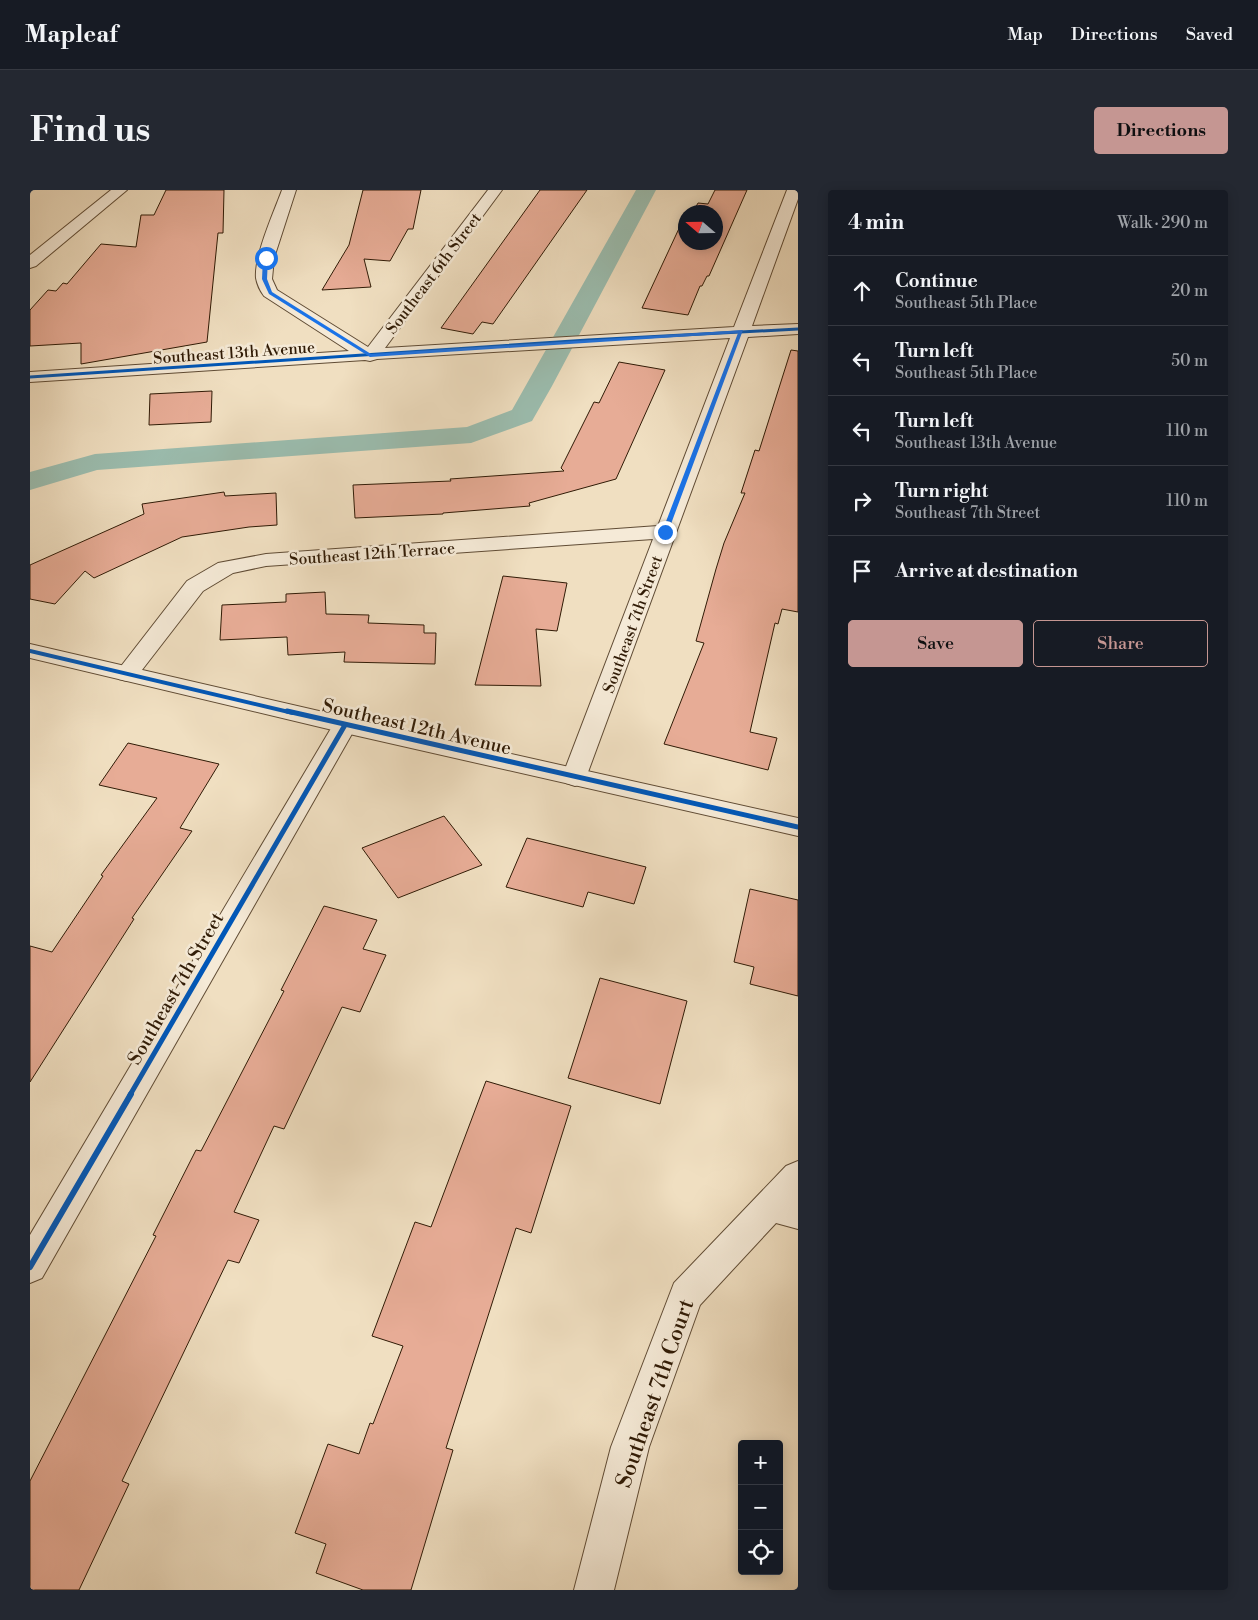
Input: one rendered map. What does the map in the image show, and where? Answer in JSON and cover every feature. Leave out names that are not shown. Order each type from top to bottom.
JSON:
[{"type":"street","points":[[30,263],[120,190]]},
{"type":"street","points":[[289,190],[266,258],[264,279],[270,293],[370,356]]},
{"type":"street","name":"Southeast 6th Street","points":[[370,356],[495,190]]},
{"type":"street","name":"Southeast 7th Street","points":[[575,777],[794,190]]},
{"type":"street","name":"Southeast 13th Avenue","points":[[30,377],[370,356],[588,340],[798,329]]},
{"type":"street","name":"Southeast 12th Terrace","points":[[127,674],[195,586],[226,568],[266,560],[665,532]]},
{"type":"street","name":"Southeast 12th Avenue","points":[[30,651],[345,725],[798,827]]},
{"type":"street","name":"Southeast 7th Street","points":[[30,1267],[345,725]]},
{"type":"street","name":"Southeast 7th Court","points":[[594,1590],[630,1447],[686,1295],[783,1210],[798,1176]]},
{"type":"building","points":[[166,190],[224,190],[223,233],[218,233],[207,342],[81,364],[81,343],[30,346],[30,310],[48,290],[56,291],[63,283],[67,284],[101,244],[136,247],[141,215],[154,215]]},
{"type":"building","points":[[363,190],[421,190],[413,229],[408,229],[390,261],[364,259],[371,287],[322,290],[349,245]]},
{"type":"building","points":[[540,190],[587,190],[493,324],[482,322],[473,334],[441,328]]},
{"type":"building","points":[[715,190],[747,190],[723,244],[723,205],[697,205],[698,203],[708,204]]},
{"type":"building","points":[[678,231],[678,250],[720,250],[709,276],[700,286],[688,315],[642,308]]},
{"type":"building","points":[[791,350],[798,351],[798,612],[782,609],[778,624],[775,623],[750,732],[777,738],[768,770],[664,744],[704,643],[696,641],[716,569],[724,543],[745,493],[741,493],[755,450],[759,451]]},
{"type":"building","points":[[619,362],[665,370],[616,479],[529,503],[530,506],[443,514],[355,518],[353,485],[451,481],[450,479],[564,471],[561,468],[594,402],[599,403]]},
{"type":"building","points":[[212,391],[211,422],[149,425],[150,394]]},
{"type":"building","points":[[224,492],[225,496],[276,493],[277,525],[249,527],[182,537],[94,578],[85,571],[55,604],[30,599],[30,565],[144,514],[142,504]]},
{"type":"building","points":[[503,576],[567,583],[557,631],[536,629],[541,686],[475,685]]},
{"type":"building","points":[[325,592],[326,614],[369,615],[368,623],[424,625],[424,633],[436,633],[435,664],[344,662],[345,652],[288,655],[287,637],[220,640],[222,605],[286,602],[286,594]]},
{"type":"building","points":[[128,743],[219,764],[180,828],[192,831],[132,918],[134,919],[30,1082],[30,946],[52,952],[103,876],[101,875],[157,798],[99,785]]},
{"type":"building","points":[[444,816],[482,865],[398,898],[362,848]]},
{"type":"building","points":[[527,838],[646,867],[634,904],[588,892],[583,907],[506,887]]},
{"type":"building","points":[[750,889],[798,900],[798,996],[750,984],[754,967],[734,962]]},
{"type":"building","points":[[324,906],[377,920],[363,949],[386,955],[360,1012],[342,1007],[284,1129],[274,1126],[234,1212],[259,1220],[239,1263],[228,1260],[122,1481],[129,1484],[79,1590],[30,1590],[30,1481],[156,1236],[153,1235],[196,1150],[201,1151],[284,991],[281,990]]},
{"type":"building","points":[[600,978],[687,1001],[660,1104],[568,1078]]},
{"type":"building","points":[[486,1081],[571,1106],[531,1233],[516,1228],[446,1448],[453,1450],[411,1590],[363,1590],[316,1573],[326,1544],[295,1533],[328,1444],[359,1454],[370,1423],[373,1424],[403,1346],[372,1336],[415,1222],[431,1227]]},
{"type":"waterway","points":[[30,481],[95,462],[471,435],[522,415],[646,190]]},
{"type":"cycle path","points":[[30,377],[588,340],[798,329]]},
{"type":"cycle path","points":[[30,651],[345,725],[798,827]]},
{"type":"cycle path","points":[[30,1267],[345,725]]},
{"type":"route","points":[[266,258],[264,279],[270,293],[370,356],[741,331],[665,532]]}]
